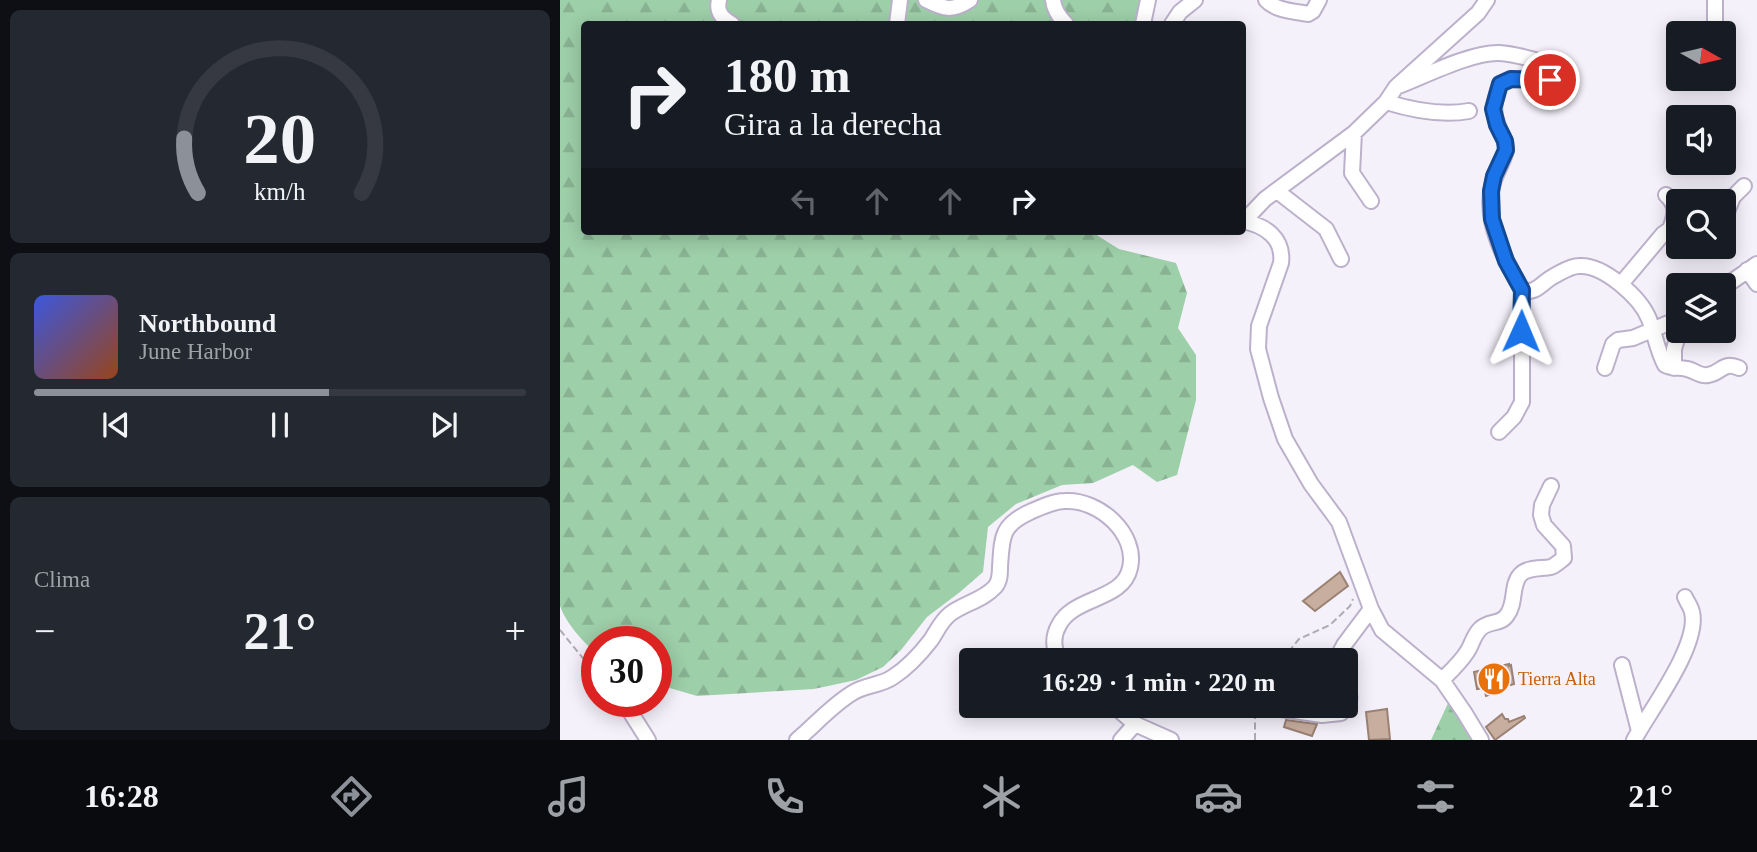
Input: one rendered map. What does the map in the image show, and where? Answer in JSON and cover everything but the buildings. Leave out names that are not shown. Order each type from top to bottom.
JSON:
[{"type":"street","points":[[719,0],[719,14],[728,21]]},
{"type":"street","points":[[897,21],[900,0]]},
{"type":"street","points":[[926,0],[947,9],[956,8],[970,0]]},
{"type":"street","points":[[1053,0],[1054,8],[1063,21]]},
{"type":"street","points":[[1144,21],[1148,0]]},
{"type":"street","points":[[1144,21],[1160,0]]},
{"type":"street","points":[[1174,21],[1180,12],[1195,0]]},
{"type":"street","points":[[1266,0],[1270,5],[1281,9],[1308,14],[1319,0]]},
{"type":"street","points":[[1246,218],[1265,199],[1354,133],[1387,102],[1396,88],[1474,6],[1487,0]]},
{"type":"street","points":[[1715,0],[1715,21]]},
{"type":"street","points":[[1396,88],[1478,55],[1498,53],[1522,56],[1552,65],[1556,69],[1550,80],[1511,79],[1500,84],[1493,109],[1506,150],[1494,176],[1491,191],[1492,219],[1506,261],[1522,290],[1522,402],[1514,416],[1499,432]]},
{"type":"street","points":[[1387,102],[1452,114],[1469,111]]},
{"type":"street","points":[[1354,133],[1352,173],[1371,201]]},
{"type":"street","points":[[1736,194],[1744,186]]},
{"type":"street","points":[[1277,191],[1326,229],[1341,259]]},
{"type":"street","points":[[1246,222],[1256,224],[1272,235],[1279,243],[1282,253],[1259,326],[1258,349],[1285,439],[1311,484],[1339,522],[1371,609],[1382,630],[1441,680],[1481,740]]},
{"type":"street","points":[[1621,284],[1666,232]]},
{"type":"street","points":[[1522,290],[1535,290],[1561,272],[1583,265],[1621,284],[1640,302],[1649,318],[1665,365],[1669,368],[1686,368],[1701,375],[1709,375],[1731,365],[1739,368]]},
{"type":"street","points":[[1736,278],[1752,267],[1757,284]]},
{"type":"street","points":[[1605,368],[1613,344],[1618,340],[1633,338],[1666,325]]},
{"type":"street","points":[[1674,368],[1676,343]]},
{"type":"street","points":[[1441,680],[1469,650],[1474,635],[1482,626],[1507,617],[1518,578],[1522,573],[1554,566],[1564,558],[1563,547],[1544,525],[1541,516],[1542,505],[1551,486]]},
{"type":"street","points":[[797,740],[854,692],[893,677],[924,648],[945,618],[993,589],[1000,577],[1003,535],[1008,526],[1031,511],[1066,500],[1085,503],[1116,524],[1128,539],[1132,554],[1126,581],[1063,617],[1056,630],[1054,648]]},
{"type":"street","points":[[1637,736],[1682,659],[1691,636],[1692,614],[1685,597]]},
{"type":"street","points":[[1342,648],[1371,609]]},
{"type":"street","points":[[1622,665],[1637,736]]},
{"type":"street","points":[[633,717],[648,740]]},
{"type":"street","points":[[1128,718],[1171,740]]},
{"type":"street","points":[[1121,740],[1135,724]]},
{"type":"path","points":[[1292,648],[1299,639],[1330,625],[1350,606],[1362,581]]},
{"type":"path","points":[[560,630],[581,655]]},
{"type":"path","points":[[1255,718],[1255,740]]},
{"type":"green space","points":[[560,0],[1142,0],[1138,21],[581,21],[581,235],[1096,235],[1119,249],[1176,263],[1187,293],[1178,328],[1196,355],[1196,400],[1177,475],[1157,482],[1133,465],[1093,483],[1062,485],[1016,504],[988,527],[983,572],[927,617],[901,650],[883,667],[856,680],[814,689],[697,696],[672,689],[672,626],[581,626],[581,638],[566,619],[560,606]]},
{"type":"green space","points":[[1450,699],[1475,740],[1431,740]]},
{"type":"place","name":"Tierra Alta","points":[[1494,679]]},
{"type":"route","points":[[1521,331],[1522,290],[1506,261],[1492,219],[1491,191],[1494,176],[1506,150],[1493,109],[1500,84],[1523,78],[1550,80]]}]
